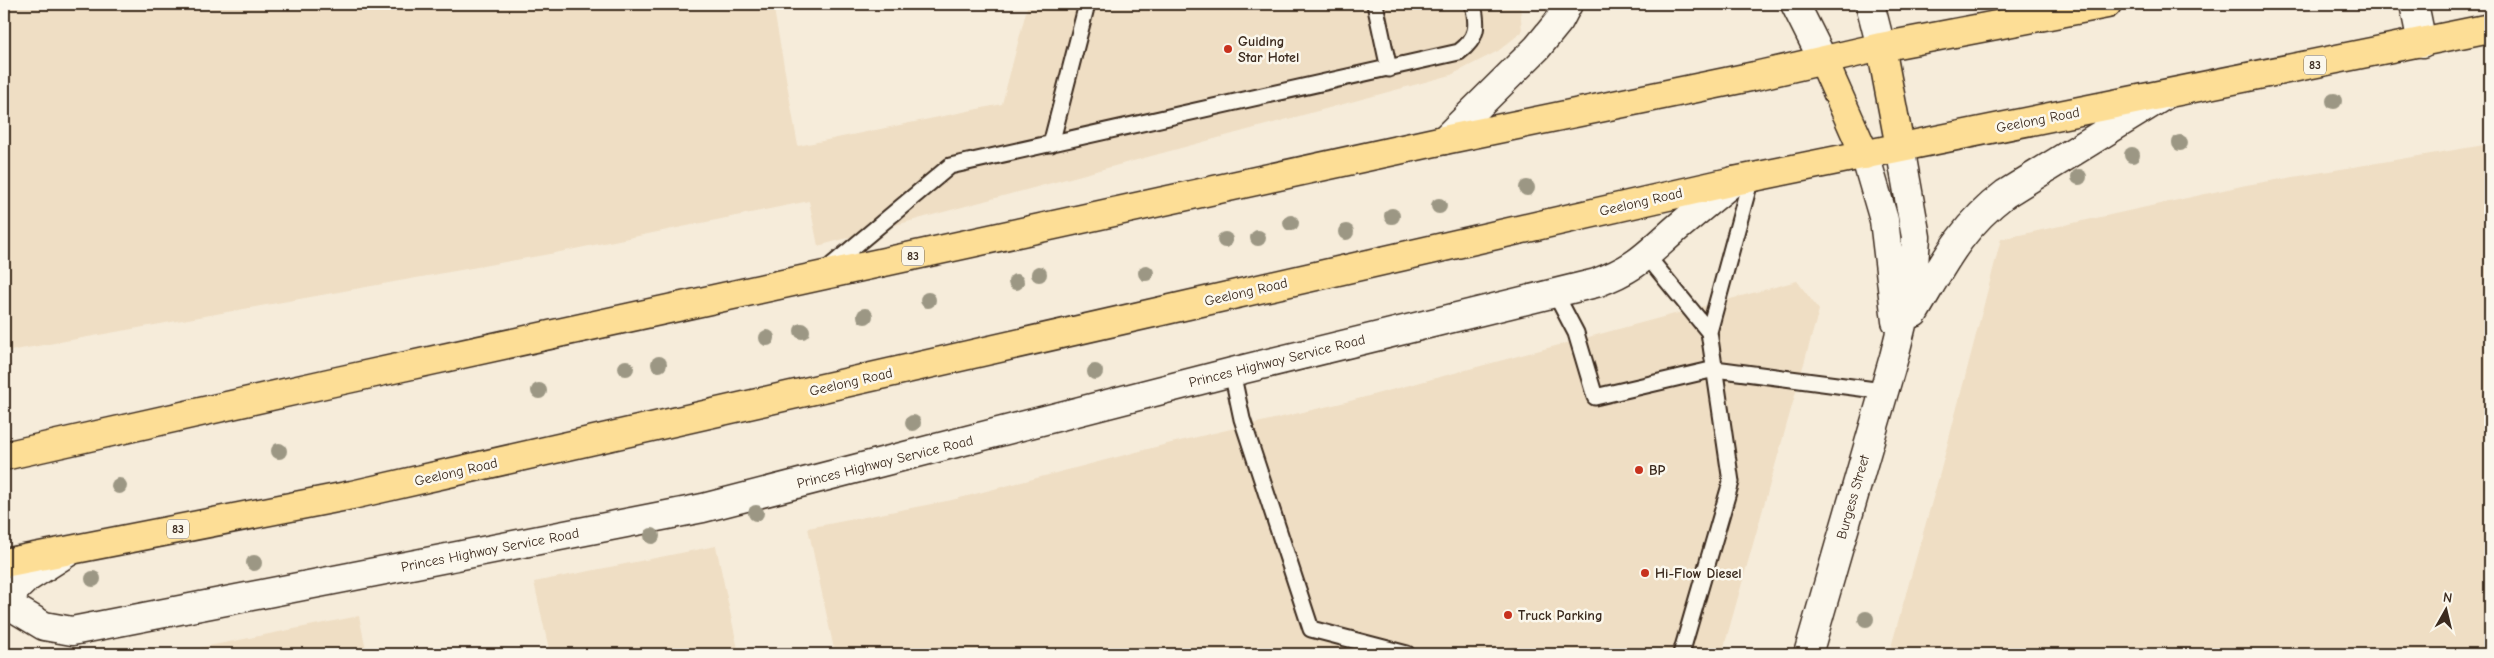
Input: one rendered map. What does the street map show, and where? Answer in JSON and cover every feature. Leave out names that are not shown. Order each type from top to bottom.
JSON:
[{"type":"highway","name":"83","points":[[4,456],[1444,140],[1881,47],[2107,4]]},
{"type":"highway","name":"Geelong Road","points":[[4,564],[352,495],[1743,180],[2490,28]]},
{"type":"highway","points":[[1881,47],[1900,147]]},
{"type":"highway","points":[[1823,60],[1865,155]]},
{"type":"street","points":[[1444,140],[1537,48],[1559,21],[1568,4]]},
{"type":"street","points":[[1795,4],[1823,60]]},
{"type":"street","points":[[1870,4],[1881,47]]},
{"type":"street","points":[[2414,4],[2422,43]]},
{"type":"street","points":[[1898,340],[1950,252],[1982,212],[2005,194],[2165,95]]},
{"type":"street","name":"Burgess Street","points":[[1808,654],[1898,340],[1913,280],[1916,237],[1900,147]]},
{"type":"street","name":"Burgess Street","points":[[1865,155],[1884,220],[1898,340]]},
{"type":"street","name":"Princes Highway Service Road","points":[[72,550],[26,579],[4,601],[44,626],[72,631],[703,508],[1232,372],[1555,293],[1614,276],[1647,256],[1670,233],[1743,180]]},
{"type":"lane","points":[[1051,144],[1087,4]]},
{"type":"lane","points":[[1375,4],[1390,69]]},
{"type":"lane","points":[[819,276],[950,166],[1390,69],[1459,52],[1470,44],[1476,34],[1476,17],[1473,4]]},
{"type":"lane","points":[[1680,654],[1731,482],[1709,332],[1743,180]]},
{"type":"lane","points":[[1647,256],[1709,332]]},
{"type":"lane","points":[[1555,293],[1576,333],[1595,398],[1715,369],[1883,391]]},
{"type":"lane","points":[[1232,372],[1242,419],[1311,630],[1406,654]]},
{"type":"shaded area","points":[[4,4],[773,4],[798,146],[1002,104],[1028,4],[1520,4],[1522,32],[1498,51],[1451,75],[818,246],[809,201],[555,253],[4,352]]},
{"type":"shaded area","points":[[2490,144],[2490,654],[1889,654],[1940,473],[2001,239],[2246,185]]},
{"type":"shaded area","points":[[1797,281],[1819,310],[1722,654],[835,654],[808,528],[952,500],[1167,444],[1350,401]]},
{"type":"shaded area","points":[[716,546],[739,654],[550,654],[534,582]]},
{"type":"shaded area","points":[[359,616],[367,654],[168,654],[264,635]]},
{"type":"place","name":"Guiding Star Hotel","points":[[1228,49]]},
{"type":"place","name":"BP","points":[[1639,470]]},
{"type":"place","name":"Hi-Flow Diesel","points":[[1645,573]]},
{"type":"place","name":"Truck Parking","points":[[1508,615]]}]
